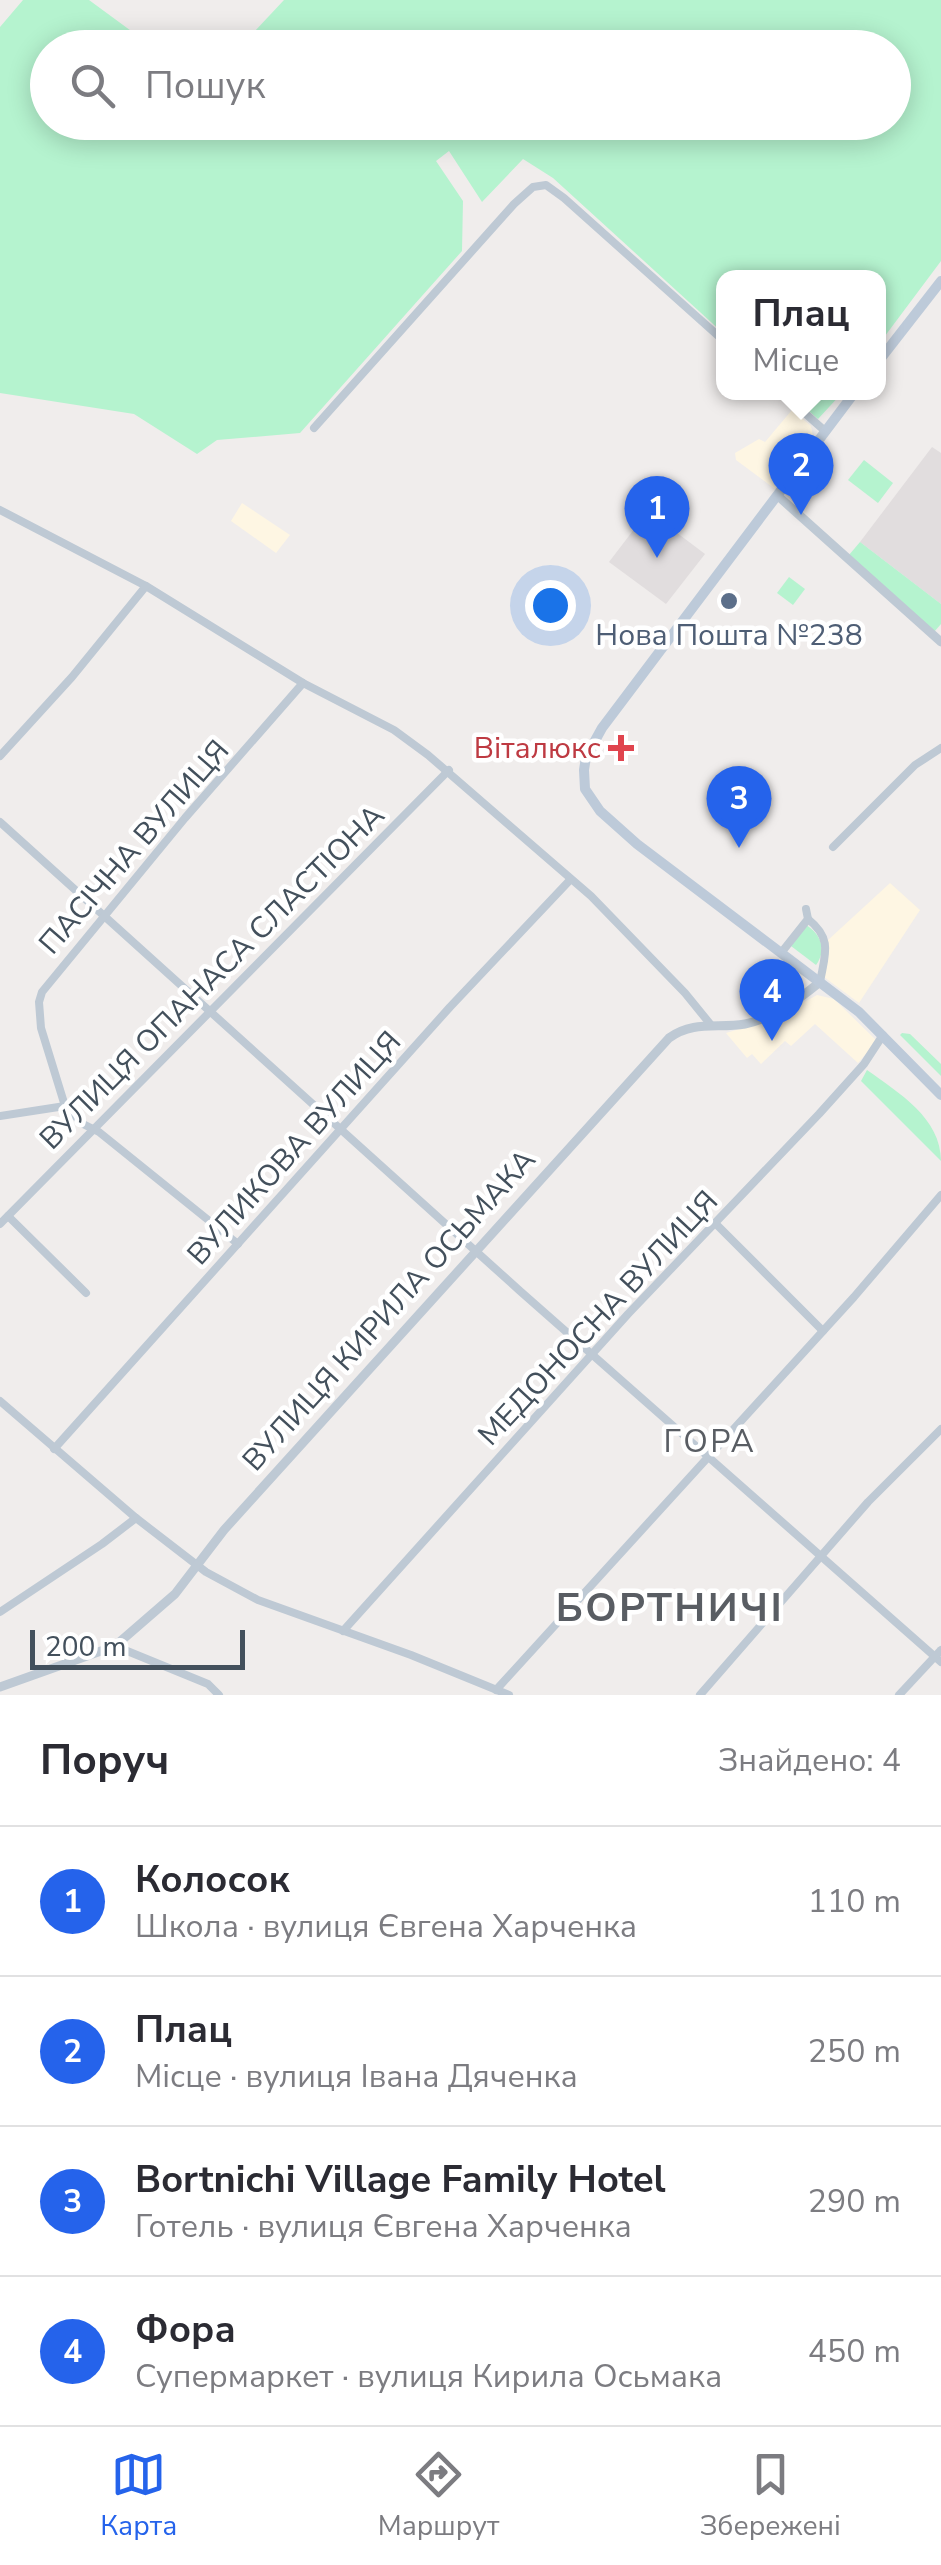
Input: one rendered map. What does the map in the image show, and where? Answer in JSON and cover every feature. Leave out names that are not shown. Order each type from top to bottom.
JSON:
[{"type":"main road","points":[[886,352],[941,281]]},
{"type":"main road","points":[[849,400],[602,728],[586,757],[585,789],[600,811],[637,844],[820,982],[883,1035],[941,1095]]},
{"type":"street","points":[[314,428],[533,187],[546,186],[716,334]]},
{"type":"street","points":[[790,400],[825,432]]},
{"type":"street","points":[[778,496],[941,642]]},
{"type":"street","points":[[0,510],[146,586],[304,684],[394,730],[449,770],[591,896],[685,992],[711,1025]]},
{"type":"street","points":[[0,756],[72,677],[146,586]]},
{"type":"street","name":"ПАСІЧНА ВУЛИЦЯ","points":[[65,1106],[41,1028],[39,1002],[50,980],[185,818],[304,684]]},
{"type":"street","points":[[833,848],[902,777],[941,748]]},
{"type":"street","name":"ВУЛИЦЯ ОПАНАСА СЛАСТІОНА","points":[[0,1224],[449,770]]},
{"type":"street","points":[[0,822],[819,1556],[939,1656],[899,1695]]},
{"type":"street","name":"ВУЛИКОВА ВУЛИЦЯ","points":[[54,1449],[570,880]]},
{"type":"street","points":[[781,953],[807,914],[821,929],[826,948],[820,982]]},
{"type":"street","name":"ВУЛИЦЯ КИРИЛА ОСЬМАКА","points":[[0,1687],[115,1646],[176,1594],[224,1530],[670,1038],[682,1028],[739,1026],[758,1021],[794,1003],[820,982]]},
{"type":"street","name":"МЕДОНОСНА ВУЛИЦЯ","points":[[344,1631],[592,1354],[864,1064],[883,1035]]},
{"type":"street","points":[[0,1103],[3,1115],[65,1106],[238,1244]]},
{"type":"street","points":[[496,1690],[823,1331],[941,1195]]},
{"type":"street","points":[[8,1216],[86,1292]]},
{"type":"street","points":[[716,1224],[823,1331]]},
{"type":"street","points":[[0,1401],[198,1567],[258,1600],[510,1695]]},
{"type":"street","points":[[700,1695],[819,1556],[940,1433]]},
{"type":"street","points":[[0,1612],[136,1518]]},
{"type":"street","points":[[115,1646],[208,1684],[219,1695]]},
{"type":"shaded area","points":[[792,410],[811,426],[813,436],[775,489],[736,460],[735,453],[759,439],[765,442]]},
{"type":"shaded area","points":[[932,447],[941,453],[941,604],[860,542]]},
{"type":"shaded area","points":[[242,503],[290,535],[276,553],[231,521]]},
{"type":"shaded area","points":[[648,511],[705,554],[666,604],[609,562]]},
{"type":"shaded area","points":[[890,883],[920,910],[859,1003],[824,977],[828,940]]},
{"type":"shaded area","points":[[817,995],[834,999],[877,1041],[858,1063],[815,1024],[791,1046],[785,1041],[761,1064],[752,1054],[747,1058],[726,1033],[772,1019]]},
{"type":"green space","points":[[23,0],[89,0],[130,30],[30,30],[30,140],[911,140],[911,30],[256,30],[284,0],[941,0],[941,261],[886,335],[886,270],[716,270],[716,327],[553,178],[523,159],[482,202],[449,151],[436,161],[463,201],[462,251],[300,433],[217,440],[197,454],[134,414],[0,393],[0,27]]},
{"type":"green space","points":[[796,400],[836,400],[818,419]]},
{"type":"green space","points":[[864,460],[893,483],[878,503],[848,480]]},
{"type":"green space","points":[[860,542],[941,604],[941,624],[934,632],[849,555]]},
{"type":"green space","points":[[789,577],[805,589],[793,605],[777,593]]},
{"type":"green space","points":[[806,925],[821,943],[816,965],[791,946]]},
{"type":"green space","points":[[910,1034],[941,1064],[941,1076],[900,1035]]},
{"type":"green space","points":[[867,1070],[926,1119],[939,1146],[941,1161],[861,1081]]},
{"type":"place","name":"Плац","points":[[801,515]]},
{"type":"place","name":"Колосок","points":[[657,558]]},
{"type":"place","name":"Нова Пошта №238","points":[[729,601]]},
{"type":"place","name":"Віталюкс","points":[[621,748]]},
{"type":"place","name":"Bortnichi Village Family Hotel","points":[[739,848]]},
{"type":"place","name":"Фора","points":[[772,1041]]},
{"type":"district","name":"ГОРА","points":[[710,1441]]},
{"type":"district","name":"БОРТНИЧІ","points":[[670,1607]]}]
